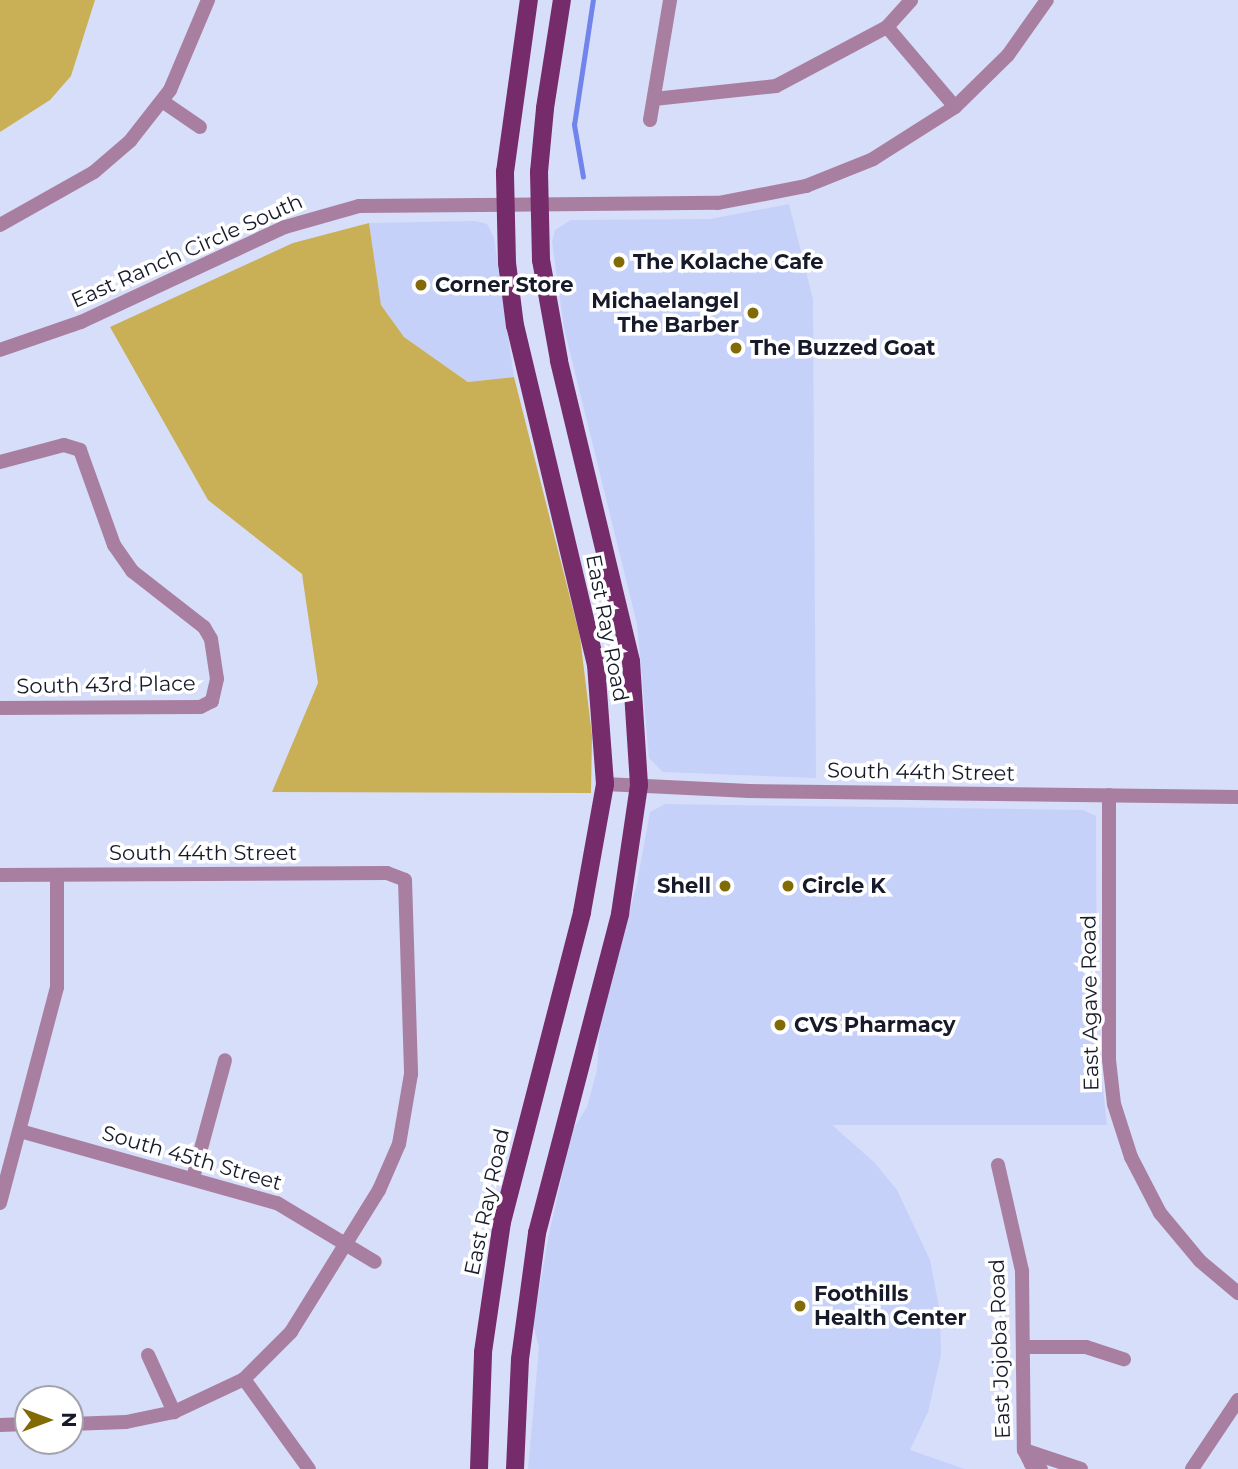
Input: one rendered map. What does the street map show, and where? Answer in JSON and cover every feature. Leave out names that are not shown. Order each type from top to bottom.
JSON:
[{"type":"main road","name":"East Ray Road","points":[[515,1469],[520,1359],[537,1233],[620,914],[639,785],[631,661],[521,204],[511,109],[529,0]]},
{"type":"main road","name":"East Ray Road","points":[[479,1469],[483,1352],[502,1222],[582,912],[605,783],[596,665],[515,326],[521,204],[545,108],[562,0]]},
{"type":"street","points":[[0,225],[94,172],[130,141],[162,102],[190,49],[208,0]]},
{"type":"street","points":[[650,120],[670,0]]},
{"type":"street","points":[[654,99],[776,86],[887,27],[911,0]]},
{"type":"street","name":"East Ranch Circle South","points":[[0,350],[81,322],[285,227],[326,214],[402,203],[718,202],[806,186],[873,159],[955,107],[1007,55],[1047,0]]},
{"type":"street","points":[[887,27],[955,107]]},
{"type":"street","points":[[162,102],[200,127]]},
{"type":"street","name":"South 43rd Place","points":[[0,462],[64,445],[80,450],[107,531],[126,564],[193,615],[211,639],[217,679],[212,701],[183,708],[0,708]]},
{"type":"street","name":"South 44th Street","points":[[605,783],[749,791],[1238,797]]},
{"type":"street","name":"East Agave Road","points":[[1109,795],[1109,1060],[1114,1104],[1131,1157],[1160,1213],[1200,1261],[1238,1293]]},
{"type":"street","name":"South 44th Street","points":[[0,875],[387,873],[405,880],[411,1074],[405,1122],[391,1165],[345,1245]]},
{"type":"street","points":[[0,1203],[57,987],[57,875]]},
{"type":"street","points":[[192,1178],[225,1060]]},
{"type":"street","name":"South 45th Street","points":[[19,1131],[277,1203],[375,1262]]},
{"type":"street","name":"East Jojoba Road","points":[[998,1165],[1022,1270],[1024,1450]]},
{"type":"street","points":[[84,1424],[126,1422],[174,1412],[244,1379],[291,1332],[345,1245]]},
{"type":"street","points":[[1023,1347],[1086,1347],[1124,1359]]},
{"type":"street","points":[[148,1355],[174,1412]]},
{"type":"street","points":[[244,1379],[309,1469]]},
{"type":"street","points":[[1192,1469],[1238,1400]]},
{"type":"street","points":[[1024,1450],[1031,1464],[1041,1469]]},
{"type":"street","points":[[1024,1450],[1081,1469]]},
{"type":"shaded area","points":[[0,0],[95,0],[71,76],[50,100],[0,132]]},
{"type":"shaded area","points":[[789,204],[813,299],[816,778],[663,772],[649,758],[637,624],[564,328],[552,242],[555,230],[571,220],[710,219]]},
{"type":"shaded area","points":[[475,221],[487,224],[494,238],[514,377],[469,382],[404,337],[381,305],[369,223]]},
{"type":"shaded area","points":[[369,223],[381,305],[404,337],[468,382],[514,377],[580,637],[592,735],[591,793],[272,792],[318,683],[302,574],[208,500],[110,327],[293,243]]},
{"type":"shaded area","points":[[665,804],[1083,810],[1096,816],[1097,1034],[1107,1125],[832,1125],[874,1162],[897,1190],[930,1260],[940,1312],[941,1355],[928,1412],[910,1450],[965,1469],[528,1469],[539,1348],[533,1324],[549,1234],[572,1131],[587,1107],[597,1070],[600,1022],[637,883],[650,812]]},
{"type":"waterway","points":[[583,177],[574,125],[593,0]]},
{"type":"place","name":"The Kolache Cafe","points":[[619,262]]},
{"type":"place","name":"Corner Store","points":[[421,285]]},
{"type":"place","name":"Michaelangel The Barber","points":[[753,313]]},
{"type":"place","name":"The Buzzed Goat","points":[[736,348]]},
{"type":"place","name":"Shell","points":[[725,886]]},
{"type":"place","name":"Circle K","points":[[788,886]]},
{"type":"place","name":"CVS Pharmacy","points":[[780,1025]]},
{"type":"place","name":"Foothills Health Center","points":[[800,1306]]}]
